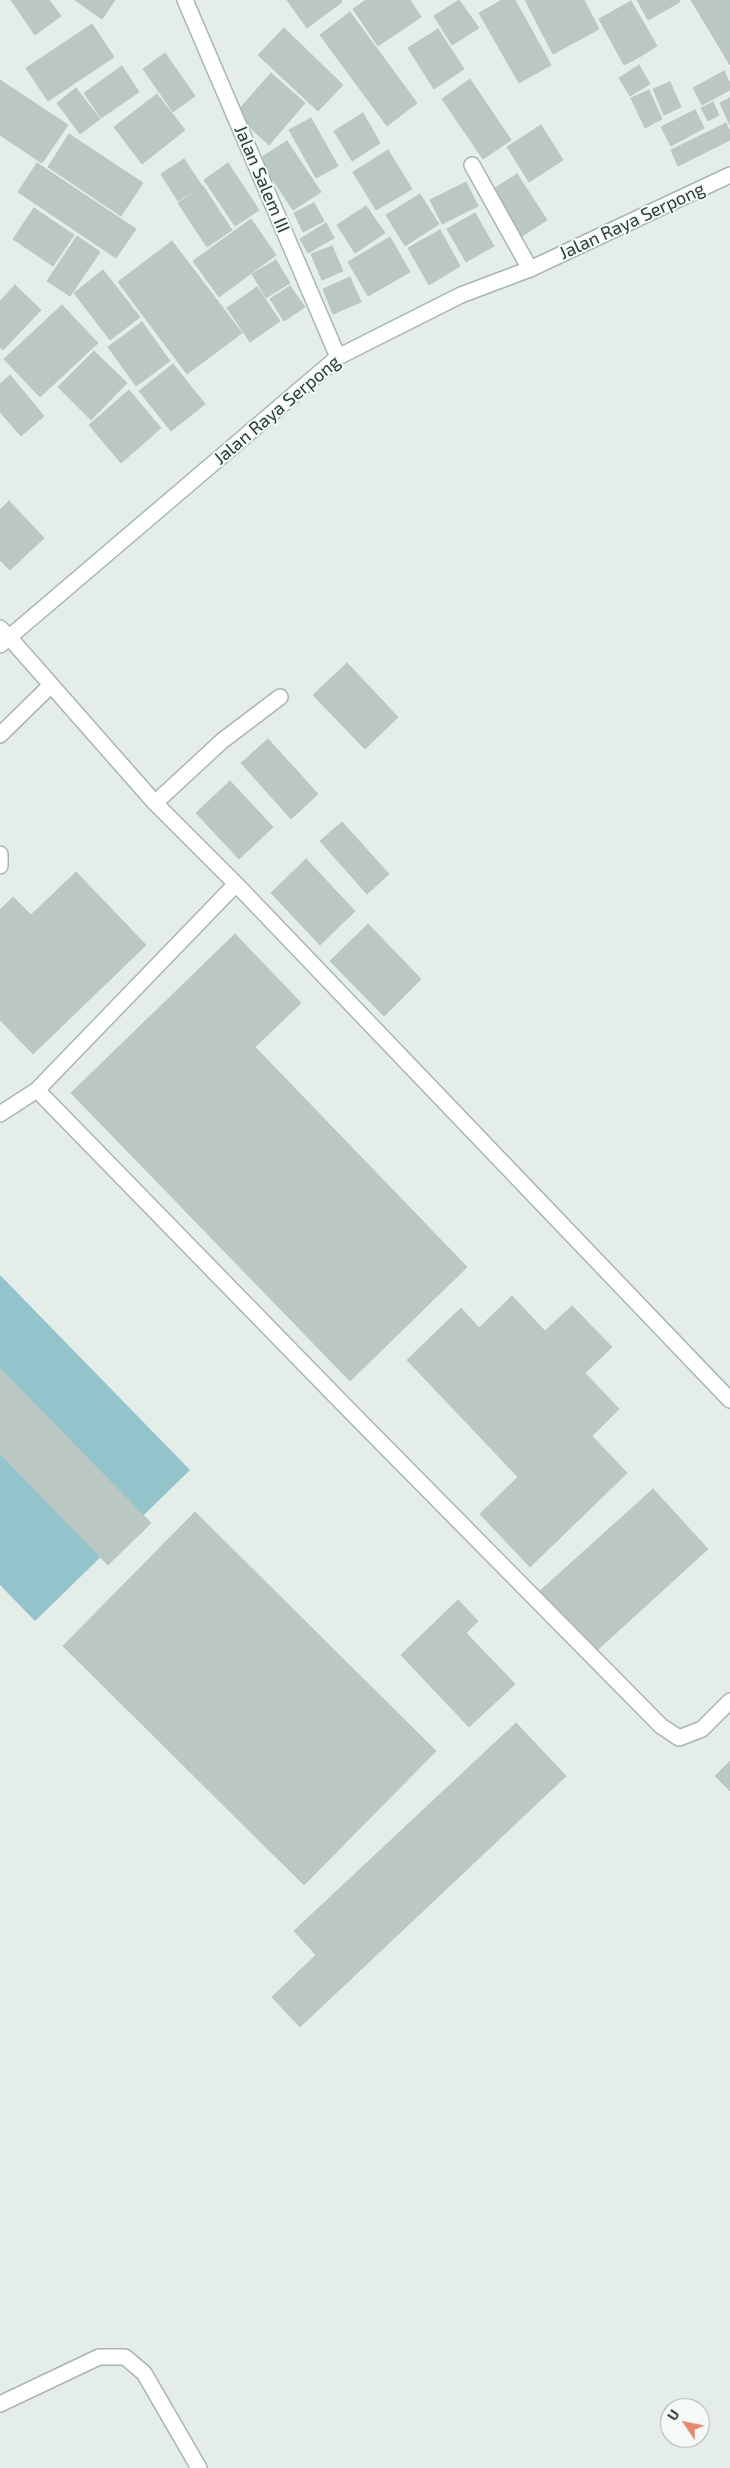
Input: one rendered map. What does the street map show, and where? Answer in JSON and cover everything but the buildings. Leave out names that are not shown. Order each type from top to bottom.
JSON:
[{"type":"main road","name":"Jalan Salem III","points":[[185,0],[338,357]]},
{"type":"main road","points":[[472,165],[530,269]]},
{"type":"main road","name":"Jalan Raya Serpong","points":[[3,636],[338,357],[461,295],[530,269],[730,175]]},
{"type":"main road","points":[[3,636],[51,685],[155,803],[236,884],[730,1400]]},
{"type":"main road","points":[[0,735],[51,685]]},
{"type":"main road","points":[[155,803],[222,741],[280,697]]},
{"type":"main road","points":[[0,854],[0,866]]},
{"type":"main road","points":[[0,1114],[37,1090],[236,884]]},
{"type":"main road","points":[[37,1090],[660,1726],[679,1738],[702,1729],[730,1701]]},
{"type":"main road","points":[[0,2404],[99,2357],[125,2357],[144,2373],[199,2468]]},
{"type":"water","points":[[0,1275],[190,1470],[35,1621],[0,1585]]}]
